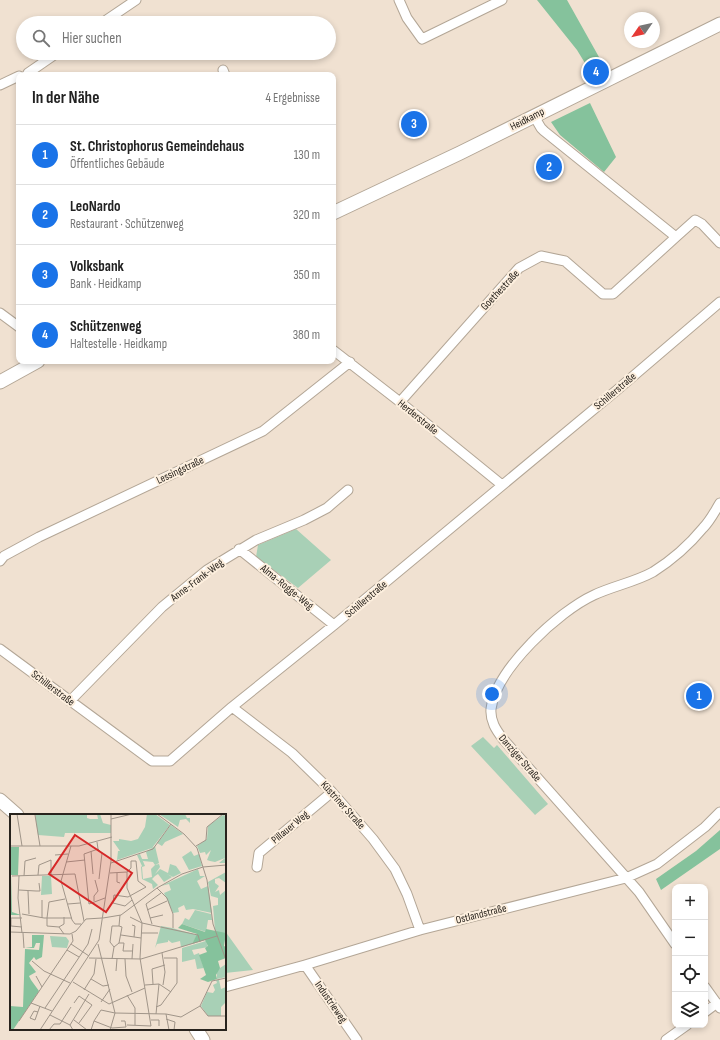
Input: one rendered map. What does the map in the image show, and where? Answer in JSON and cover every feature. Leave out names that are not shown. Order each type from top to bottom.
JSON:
[{"type":"main road","name":"Heidkamp","points":[[336,212],[460,153],[720,24]]},
{"type":"main road","points":[[0,382],[33,364]]},
{"type":"main road","points":[[0,800],[16,814]]},
{"type":"main road","points":[[197,1030],[203,1040]]},
{"type":"street","points":[[112,16],[136,0]]},
{"type":"street","points":[[398,0],[407,18],[422,39],[502,0]]},
{"type":"street","points":[[29,72],[47,60]]},
{"type":"street","points":[[0,85],[16,79]]},
{"type":"street","points":[[534,116],[544,131],[676,237]]},
{"type":"street","name":"Goethestraße","points":[[400,402],[519,268],[541,256],[565,261],[603,294],[613,294],[695,220],[702,224],[720,243]]},
{"type":"street","name":"Schillerstraße","points":[[0,649],[152,761],[170,760],[232,707],[334,625],[618,390],[720,302]]},
{"type":"street","points":[[0,313],[16,325]]},
{"type":"street","name":"Herderstraße","points":[[336,352],[502,485]]},
{"type":"street","name":"Lessingstraße","points":[[0,561],[4,556],[39,537],[263,431],[350,362]]},
{"type":"street","name":"Anne-Frank-Weg","points":[[70,701],[162,606],[207,570],[239,549],[256,540],[322,511],[348,490]]},
{"type":"street","name":"Danziger Straße","points":[[672,940],[638,892],[503,739],[492,720],[491,709],[495,694],[508,671],[529,645],[546,628],[570,609],[593,595],[653,572],[679,552],[704,527],[720,503]]},
{"type":"street","name":"Alma-Rogge-Weg","points":[[239,549],[334,625]]},
{"type":"street","name":"Küstriner Straße","points":[[232,707],[292,753],[332,792],[373,839],[394,869],[407,894],[420,930]]},
{"type":"street","name":"Pillauer Weg","points":[[257,867],[259,853],[332,792]]},
{"type":"street","name":"Ostlandstraße","points":[[226,987],[305,965],[420,930],[626,878],[657,864],[705,827],[720,812]]},
{"type":"street","name":"Industrieweg","points":[[305,965],[357,1040]]},
{"type":"street","points":[[708,991],[718,1006],[708,1011]]},
{"type":"street","points":[[666,1040],[683,1028]]},
{"type":"green space","points":[[537,0],[567,0],[604,66],[591,73],[577,50]]},
{"type":"green space","points":[[590,103],[616,157],[604,172],[560,135],[551,122]]},
{"type":"green space","points":[[296,529],[331,560],[298,588],[256,557],[258,545]]},
{"type":"green space","points":[[483,737],[494,748],[497,745],[548,804],[535,815],[471,746]]},
{"type":"green space","points":[[720,830],[720,849],[661,890],[656,879],[696,851]]},
{"type":"green space","points":[[226,932],[253,970],[226,973]]},
{"type":"place","name":"Schützenweg","points":[[596,72]]},
{"type":"place","name":"Volksbank","points":[[414,124]]},
{"type":"place","name":"LeoNardo","points":[[549,167]]},
{"type":"place","name":"St. Christophorus Gemeindehaus","points":[[699,696]]}]
